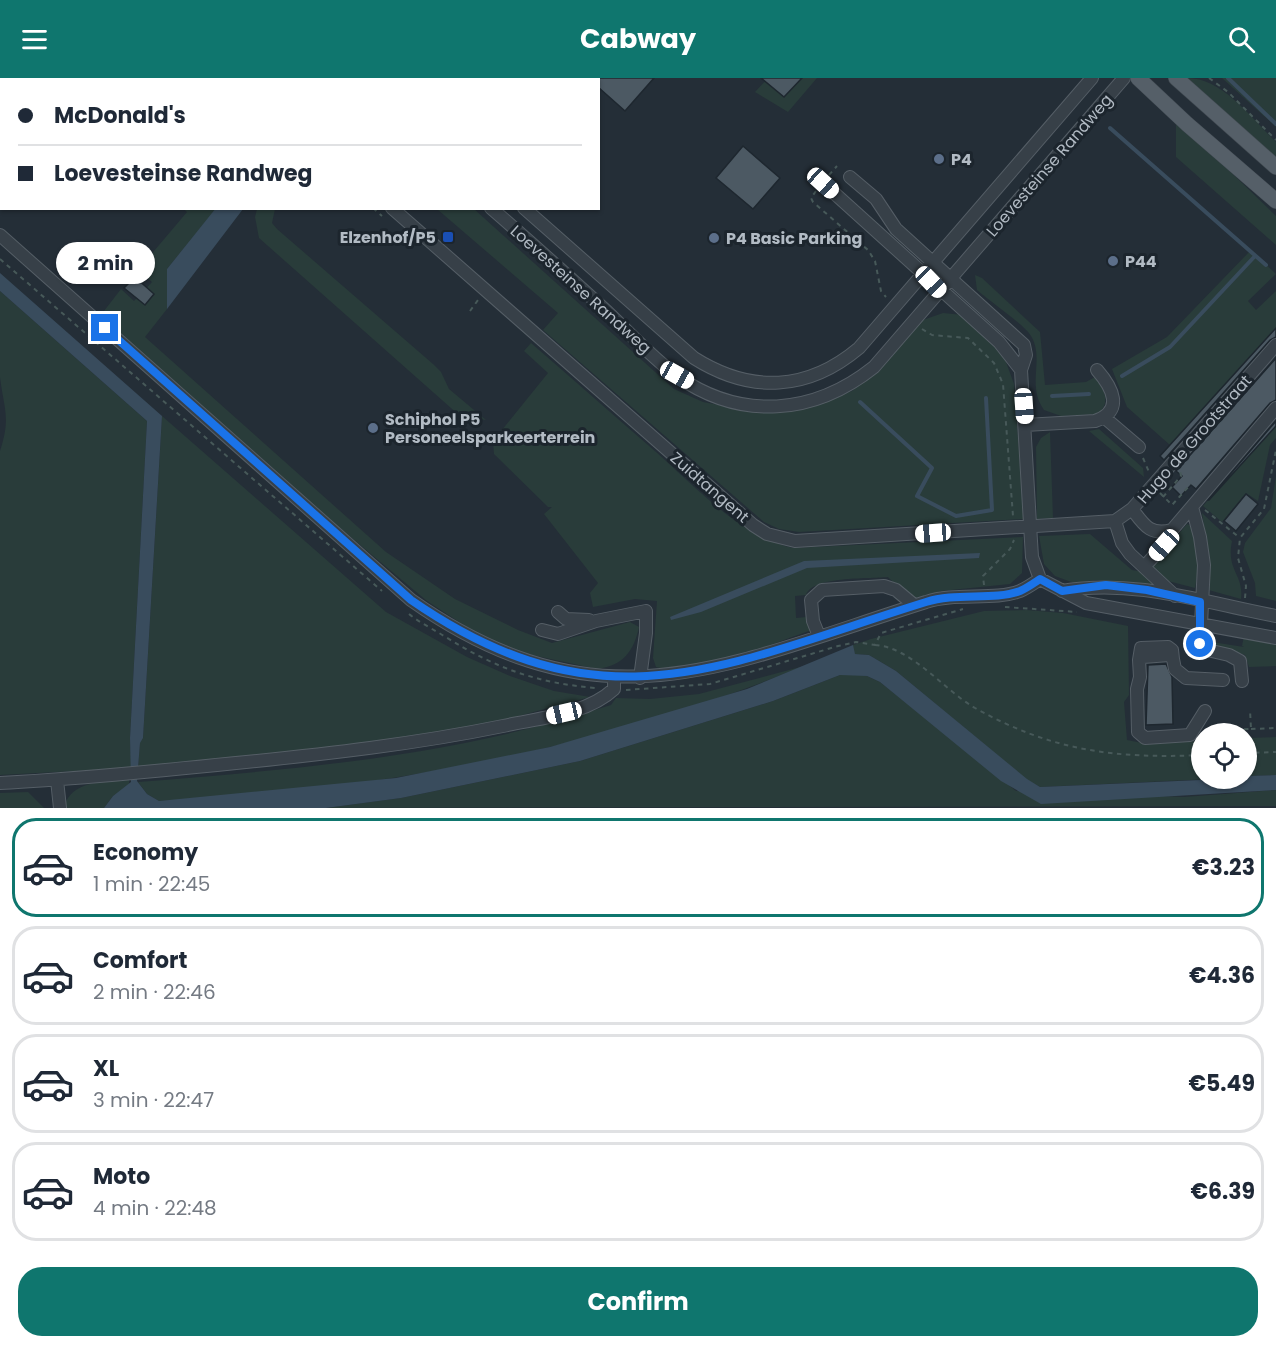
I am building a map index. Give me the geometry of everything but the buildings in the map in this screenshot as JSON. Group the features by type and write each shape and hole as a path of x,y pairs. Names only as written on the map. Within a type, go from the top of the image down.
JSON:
{"main road":[{"path":"1138,78 1276,201"},
{"path":"1176,78 1276,168"}],"street":[{"name":"Loevesteinse Randweg","path":"526,210 694,358 716,372 742,380 767,383 791,382 818,375 859,348 1092,78"},
{"name":"Loevesteinse Randweg","path":"493,210 677,375 725,400 752,406 783,407 814,402 847,387 874,367 1124,78"},
{"path":"850,177 876,199 896,229 950,280 1021,340 1026,355 1021,370 1032,557 1040,579 1086,603 1276,638"},
{"path":"823,183 999,342 1021,370"},
{"name":"Zuidtangent","path":"394,210 674,457 767,534 795,541 815,541 1030,527 1114,521 1132,509"},
{"path":"0,235 411,600 467,637 506,654 551,668 614,683 684,674 737,663 914,605 961,596 1020,591 1040,579"},
{"name":"Hugo de Grootstraat","path":"1172,530 1161,533 1151,531 1143,525 1132,509 1276,345"},
{"path":"1025,425 1095,421 1105,418 1113,406 1113,393 1097,370"},
{"path":"1144,567 1164,545 1172,530 1276,408"},
{"path":"1105,418 1139,447"},
{"path":"1194,505 1204,565 1200,602 1200,644 1203,649 1229,655 1240,661 1242,681"},
{"path":"1114,521 1122,543 1175,597"},
{"path":"1062,591 1106,585 1276,616"},
{"path":"819,636 813,621 811,600 822,590 884,586 896,590 914,605"},
{"path":"542,630 558,634 596,621 646,611 646,633 640,678"},
{"path":"558,612 566,619 596,621"},
{"path":"1205,711 1190,735 1145,738 1138,732 1139,660 1143,657 1169,655 1173,659 1175,669 1186,678 1223,680"},
{"path":"0,783 141,773 356,752 433,741 564,713 599,702 614,683"},
{"path":"57,780 60,808"}],"path":[{"path":"1209,78 1228,92 1276,140"},
{"path":"0,259 387,595"},
{"path":"470,310 478,300"},
{"path":"1139,447 1155,484 1163,497 1172,505 1191,484"},
{"path":"1239,568 1240,538 1264,509 1276,450"},
{"path":"1163,497 1181,476 1179,468"},
{"path":"1194,505 1240,538"},
{"path":"995,608 1028,607 1083,613"},
{"path":"875,645 881,633 966,609"},
{"path":"404,610 484,660 527,677 558,684 614,683 639,691 710,684 856,642 889,647 906,655 973,707 1021,730 1070,747 1147,758 1191,756"},
{"path":"1250,710 1251,723"},
{"path":"1257,729 1276,728"},
{"path":"1257,753 1276,752"}],"green space":[{"path":"768,78 817,78 788,112 755,92"},
{"path":"1187,78 1213,85 1236,101 1276,142 1276,158"},
{"path":"1222,78 1276,78 1276,127"},
{"path":"1176,119 1276,216 1276,245 1176,157"},
{"path":"185,210 215,210 167,269 167,309 145,337 386,552 455,599 518,630 552,643 630,622 639,627 634,643 626,656 614,665 597,669 518,652 479,635 427,601 273,472 109,327 104,311 121,289 134,301 152,282 138,270 187,212"},
{"path":"257,210 275,210 272,223 277,229 433,364 441,372 449,389 486,420 460,416 259,238 255,217"},
{"path":"438,210 475,210 674,389 703,402 736,408 807,408 852,391 873,374 923,320 943,313 963,315 1002,351 1014,384 1024,519 799,532 779,529 764,522 543,330 558,313"},
{"path":"1251,250 1276,274 1248,301 1256,310 1276,291 1276,328 1170,445 1127,407 1112,369 1167,337"},
{"path":"975,275 982,278 1040,332 1045,385 1086,382 1095,377 1105,395 1105,404 1099,414 1061,416 1044,410 1036,391 1036,354 1031,336 1014,319 977,290"},
{"path":"0,291 147,421 130,738 132,768 0,775 0,451 6,421 0,377"},
{"path":"531,343 719,509 754,533 773,542 793,548 1023,537 1022,573 1010,584 941,591 915,599 908,597 888,577 829,581 810,589 806,595 795,596 796,618 807,617 812,630 711,664 672,669 656,667 653,658 657,601 635,599 593,607 590,593 598,583 544,514 552,507 548,507 494,454 493,441 548,373 524,351"},
{"path":"162,416 386,612 467,657 510,676 554,691 590,697 511,718 405,740 138,768 140,742 143,738"},
{"path":"1276,421 1276,438 1270,445 1258,501 1246,493 1222,522 1203,506"},
{"path":"1099,429 1143,468 1144,477 1089,431"},
{"path":"1050,432 1053,518 1037,519 1036,447 1041,438"},
{"path":"1276,476 1276,601 1256,596 1255,583 1243,552 1245,543 1271,508"},
{"path":"1202,513 1232,541 1231,559 1240,584 1241,599 1205,589 1209,560"},
{"path":"1187,524 1194,527 1199,565 1195,588 1168,581 1151,567"},
{"path":"1090,534 1132,570 1143,572 1162,590 1132,583 1096,580 1074,583 1055,576 1044,564 1039,536"},
{"path":"1027,610 1063,613 1128,626 1129,695 1124,702 1127,740 1147,744 1191,742 1191,780 1040,787 1027,780 896,671 869,655 855,654 853,650 853,645 871,639 984,611"},
{"path":"1244,636 1276,642 1276,666 1249,667 1245,655 1212,642 1244,647 1242,646"},
{"path":"804,666 648,721 568,743 406,776 242,796 159,801 147,794 138,782 259,772 377,758 436,748 494,737 553,722 611,705 616,698 650,699 699,694"},
{"path":"856,674 880,682 1016,791 1184,797 1276,790 1276,806 326,808 401,798 580,761 773,701 840,675"},
{"path":"1276,737 1276,775 1257,776 1257,738"},
{"path":"129,778 129,785 113,796 104,808 64,808 73,792 81,787"},
{"path":"28,792 44,808 0,808 0,793"}],"water":[{"path":"214,210 242,210 167,309 167,269"},
{"path":"0,273 162,416 143,738 140,743 137,781 147,794 159,801 396,778 550,747 747,689 853,645 855,654 869,655 896,671 1027,779 1040,787 1191,780 1191,789 1257,789 1257,776 1276,775 1276,790 1041,804 1001,781 880,682 867,676 840,675 773,701 580,761 401,798 326,808 104,808 113,796 131,782 130,738 147,421 0,291"},
{"path":"980,553 979,558 807,568 701,612 671,620 670,617 804,561"}],"waterway":[{"path":"1228,78 1276,124"},
{"path":"1110,128 1266,265"},
{"path":"1122,376 1170,347 1255,256"},
{"path":"1052,396 1089,394"},
{"path":"860,402 932,468 917,496 956,516 992,510 986,398"}],"place":[{"name":"P4","path":"939,159"},
{"name":"Elzenhof/P5","path":"448,237"},
{"name":"P4 Basic Parking","path":"714,238"},
{"name":"P44","path":"1113,261"},
{"name":"Schiphol P5 Personeelsparkeerterrein","path":"373,428"}],"route":[{"path":"105,328 411,600 467,637 523,660 551,668 602,677 672,676 737,663 931,600 1020,591 1040,579 1062,591 1106,585 1147,590 1200,602 1200,644"}]}
